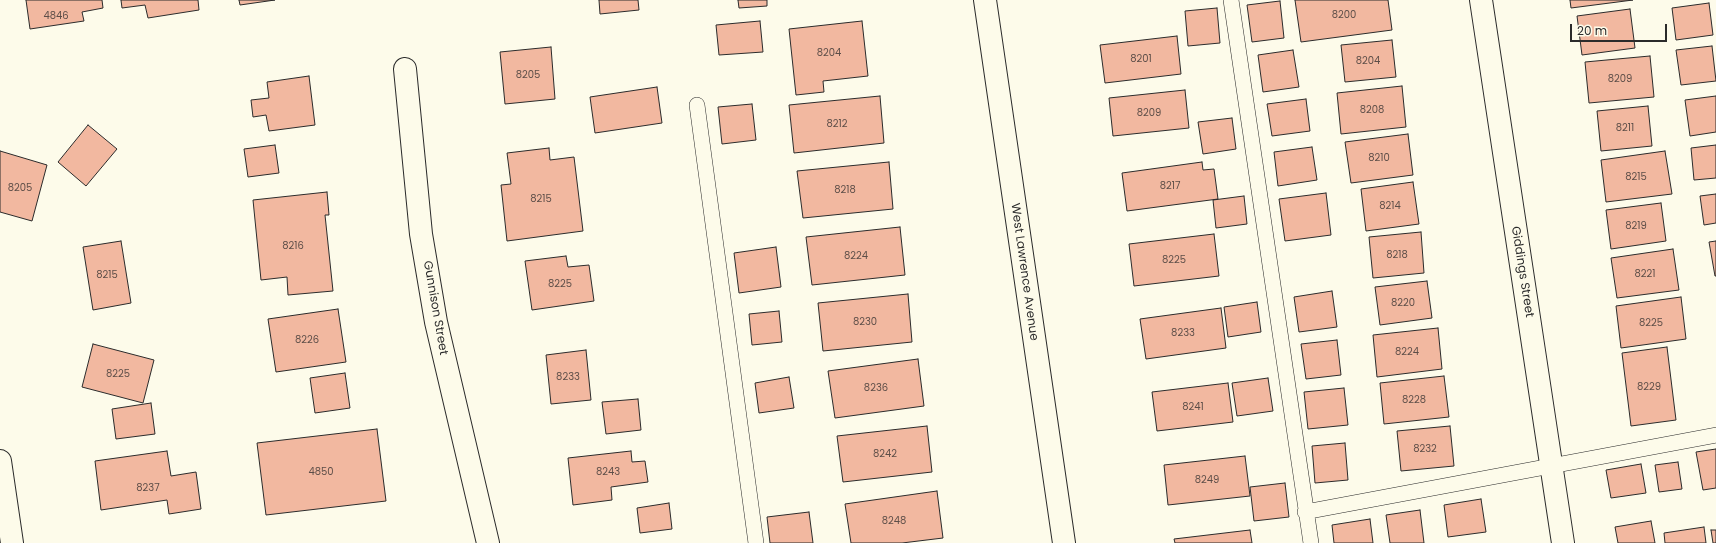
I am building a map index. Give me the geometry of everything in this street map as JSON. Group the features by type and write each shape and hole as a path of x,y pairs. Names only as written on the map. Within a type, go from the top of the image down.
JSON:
{"street":[{"name":"West Lawrence Avenue","path":"985,0 1064,543"},
{"name":"Giddings Street","path":"1481,0 1563,543"},
{"name":"Gunnison Street","path":"405,69 421,234 436,322 488,543"},
{"path":"0,461 12,543"}],"lane":[{"path":"1231,0 1311,543"},
{"path":"696,105 756,543"},
{"path":"1306,512 1716,435"}],"building":[{"path":"26,0 102,0 103,8 82,12 84,21 30,29"},
{"path":"121,0 198,0 199,10 148,18 145,5 122,8"},
{"path":"239,0 275,0 240,5"},
{"path":"599,0 638,0 639,10 600,14"},
{"path":"738,0 767,0 767,6 739,8"},
{"path":"1295,0 1388,0 1392,30 1301,42"},
{"path":"1570,0 1633,0 1571,8"},
{"path":"1280,1 1284,38 1252,42 1247,5"},
{"path":"1709,3 1713,35 1676,40 1672,8"},
{"path":"1217,8 1220,43 1188,46 1185,11"},
{"path":"1630,9 1635,48 1582,55 1577,16"},
{"path":"760,21 763,52 719,55 716,25"},
{"path":"862,21 868,76 823,81 824,92 796,95 789,29"},
{"path":"1177,36 1181,74 1105,83 1100,45"},
{"path":"1392,40 1396,77 1345,82 1341,45"},
{"path":"1712,46 1716,81 1681,85 1676,50"},
{"path":"551,47 555,99 505,104 500,52"},
{"path":"1293,50 1299,87 1263,92 1258,55"},
{"path":"1650,56 1654,97 1589,103 1585,62"},
{"path":"309,76 315,125 269,131 266,115 253,117 251,100 269,98 267,82"},
{"path":"1402,86 1406,127 1341,134 1337,93"},
{"path":"657,87 662,123 595,133 590,97"},
{"path":"1185,90 1189,128 1113,136 1109,98"},
{"path":"880,96 884,143 794,153 789,105"},
{"path":"1716,96 1716,132 1690,136 1685,100"},
{"path":"1306,99 1310,131 1272,136 1267,104"},
{"path":"752,104 756,140 722,144 718,107"},
{"path":"1648,106 1652,146 1601,151 1597,111"},
{"path":"1232,118 1236,149 1203,154 1198,122"},
{"path":"88,125 117,149 86,186 58,162"},
{"path":"1408,134 1413,175 1351,183 1345,142"},
{"path":"275,145 279,173 248,177 244,149"},
{"path":"1716,145 1716,178 1694,180 1691,148"},
{"path":"1312,147 1317,180 1278,186 1274,152"},
{"path":"549,148 550,160 574,157 583,231 507,241 501,185 511,184 507,153"},
{"path":"0,151 47,165 32,221 0,212"},
{"path":"1665,151 1672,194 1606,202 1601,160"},
{"path":"889,162 893,209 803,218 797,171"},
{"path":"1202,162 1203,170 1214,169 1218,199 1127,211 1122,173"},
{"path":"1413,182 1419,224 1366,231 1361,189"},
{"path":"327,192 329,215 325,215 333,291 288,295 287,277 261,280 253,200"},
{"path":"1326,193 1331,235 1285,241 1279,199"},
{"path":"1716,194 1716,223 1704,225 1700,196"},
{"path":"1244,196 1247,224 1216,228 1213,200"},
{"path":"1661,203 1666,241 1611,249 1606,210"},
{"path":"900,227 905,275 812,285 806,237"},
{"path":"1421,232 1424,273 1373,278 1369,237"},
{"path":"1214,234 1219,276 1134,286 1129,244"},
{"path":"121,241 131,303 93,310 83,247"},
{"path":"1716,241 1716,276 1715,276 1709,242"},
{"path":"776,247 781,287 739,293 734,253"},
{"path":"1673,249 1679,290 1617,298 1611,258"},
{"path":"566,256 568,267 589,265 594,301 532,310 525,261"},
{"path":"1427,281 1432,318 1380,325 1375,287"},
{"path":"1332,291 1337,327 1299,332 1294,297"},
{"path":"908,294 912,342 823,351 818,303"},
{"path":"1681,297 1686,339 1621,348 1616,306"},
{"path":"1257,302 1261,332 1228,337 1224,307"},
{"path":"1221,308 1226,348 1146,359 1140,319"},
{"path":"338,309 346,362 276,372 268,319"},
{"path":"779,311 782,342 752,345 749,314"},
{"path":"1438,328 1442,369 1377,377 1373,335"},
{"path":"1337,340 1341,375 1306,379 1301,344"},
{"path":"93,344 154,360 143,403 82,387"},
{"path":"1667,347 1676,420 1631,426 1622,353"},
{"path":"586,350 591,400 551,404 546,355"},
{"path":"918,359 924,406 835,418 828,371"},
{"path":"345,373 350,408 315,413 310,378"},
{"path":"1444,376 1449,417 1384,424 1380,383"},
{"path":"789,377 794,408 759,413 755,383"},
{"path":"1268,378 1273,411 1237,416 1232,383"},
{"path":"1228,383 1233,422 1157,431 1152,392"},
{"path":"1344,388 1348,425 1308,429 1304,392"},
{"path":"638,399 641,430 606,434 602,402"},
{"path":"151,403 155,434 116,439 112,409"},
{"path":"927,426 932,472 843,482 837,436"},
{"path":"1450,426 1454,466 1401,471 1397,431"},
{"path":"377,429 386,501 266,515 257,443"},
{"path":"1345,443 1348,480 1315,483 1312,446"},
{"path":"1716,449 1716,488 1703,490 1696,452"},
{"path":"167,451 171,476 196,472 201,509 169,514 167,500 101,510 95,461"},
{"path":"631,451 632,462 645,461 648,482 611,487 612,500 573,505 568,458"},
{"path":"1245,456 1250,496 1168,505 1164,465"},
{"path":"1678,462 1682,489 1659,492 1655,465"},
{"path":"1641,464 1646,493 1611,498 1606,470"},
{"path":"1285,483 1289,517 1254,521 1250,487"},
{"path":"937,491 943,538 902,543 851,543 845,504"},
{"path":"1481,499 1486,532 1448,537 1444,505"},
{"path":"669,503 672,529 640,533 637,508"},
{"path":"1420,510 1424,543 1390,543 1386,515"},
{"path":"809,512 813,543 770,543 767,517"},
{"path":"1370,519 1373,543 1334,543 1332,525"},
{"path":"1651,521 1655,543 1618,543 1615,527"},
{"path":"1704,527 1706,543 1665,543 1664,533"},
{"path":"1250,530 1252,543 1175,543 1174,539"},
{"path":"1711,530 1716,530 1716,543 1713,543"}]}
